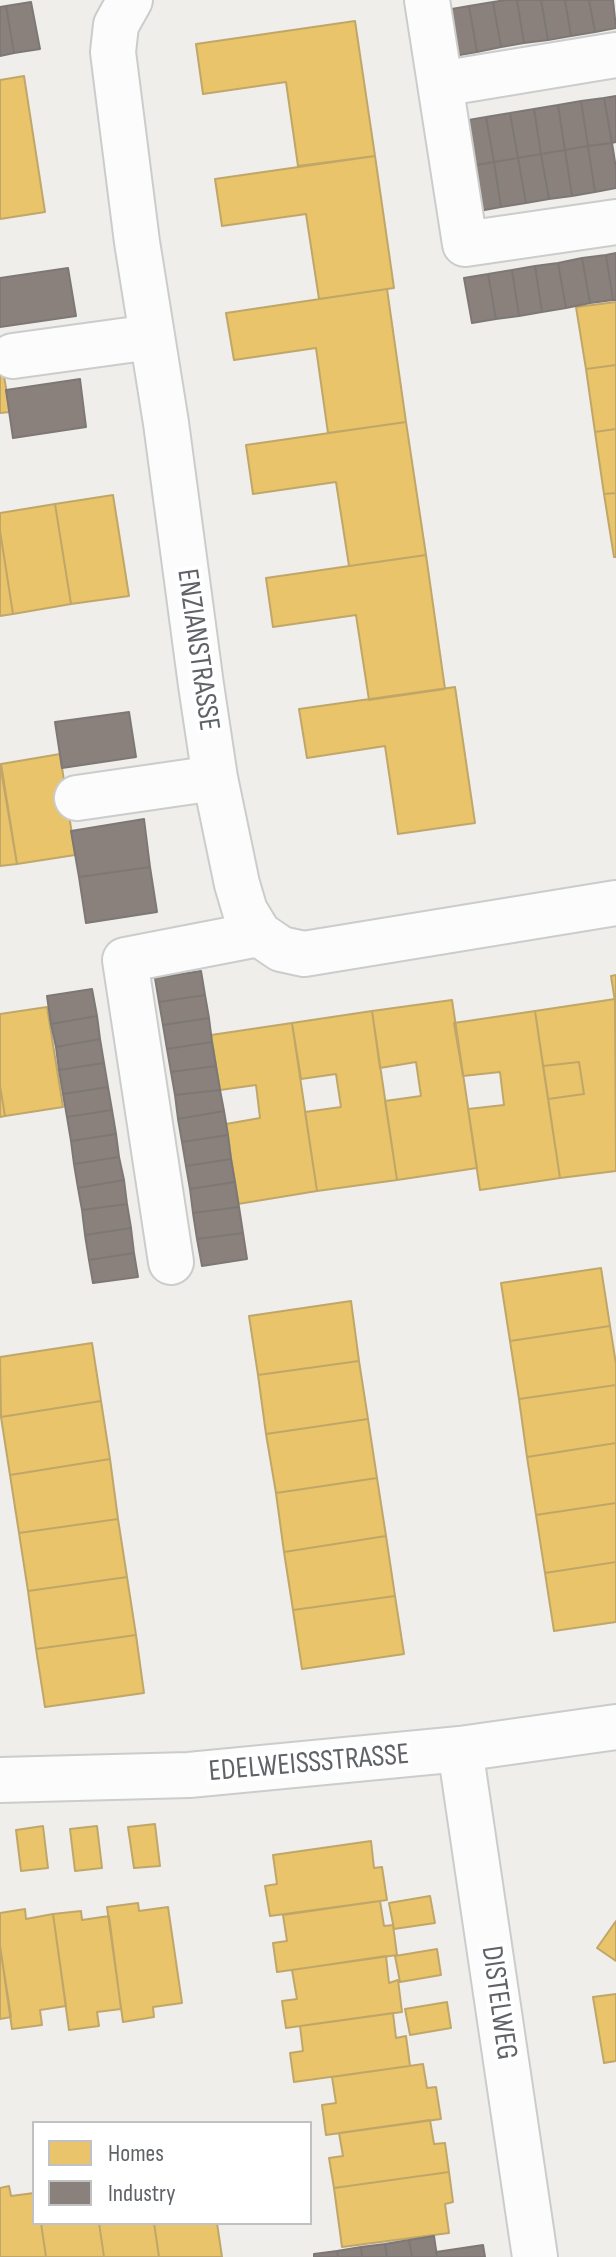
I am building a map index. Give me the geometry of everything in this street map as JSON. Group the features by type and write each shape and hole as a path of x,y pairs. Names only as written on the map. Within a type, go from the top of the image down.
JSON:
{"street":[{"name":"ENZIANSTRASSE","path":"130,0 116,25 113,52 151,337 166,423 215,778 245,911 259,934"},
{"path":"427,0 465,244 616,222"},
{"path":"440,84 616,55"},
{"path":"13,356 151,337"},
{"path":"77,798 215,778"},
{"path":"171,1262 125,960 259,934 281,949 304,954 616,903"},
{"name":"EDELWEISSSTRASSE","path":"0,1780 189,1775 460,1749 616,1727"},
{"name":"DISTELWEG","path":"460,1749 535,2257"}],"building: Homes":[{"path":"355,21 375,156 298,166 286,82 203,94 196,44"},
{"path":"24,76 45,212 0,219 0,80"},
{"path":"375,156 394,288 319,299 306,214 222,226 215,179"},
{"path":"387,289 406,422 328,433 316,348 234,360 226,313"},
{"path":"616,302 616,365 586,369 576,307"},
{"path":"0,352 10,412 0,413"},
{"path":"616,365 616,429 595,432 586,369"},
{"path":"406,422 426,555 349,566 336,482 253,494 246,445"},
{"path":"616,429 616,493 604,494 595,432"},
{"path":"616,493 616,557 614,557 604,494"},
{"path":"113,495 129,596 71,604 55,504"},
{"path":"55,504 71,604 13,614 0,513"},
{"path":"0,531 13,614 0,616"},
{"path":"426,555 445,689 369,700 356,615 273,627 266,578"},
{"path":"455,687 475,823 398,834 385,746 307,758 299,709"},
{"path":"60,754 75,855 17,864 1,764"},
{"path":"0,764 17,864 0,866"},
{"path":"616,975 616,1008 611,976"},
{"path":"615,999 616,1171 560,1178 548,1099 584,1094 579,1062 543,1066 535,1011"},
{"path":"452,1000 477,1168 397,1180 385,1101 421,1096 416,1062 380,1068 372,1011"},
{"path":"47,1007 63,1107 5,1116 0,1086 0,1014"},
{"path":"372,1011 397,1180 317,1191 305,1112 341,1107 336,1074 301,1079 292,1023"},
{"path":"535,1011 560,1178 480,1190 468,1109 504,1105 500,1072 463,1076 454,1023"},
{"path":"292,1023 317,1191 238,1204 226,1124 260,1118 256,1085 220,1090 211,1035"},
{"path":"579,1062 584,1094 548,1099 543,1066"},
{"path":"0,1086 5,1116 0,1117"},
{"path":"601,1268 610,1326 510,1341 501,1283"},
{"path":"351,1301 359,1361 258,1375 249,1316"},
{"path":"610,1326 616,1385 519,1399 510,1341"},
{"path":"92,1343 101,1401 1,1417 0,1357"},
{"path":"359,1361 368,1419 266,1434 258,1375"},
{"path":"616,1385 616,1443 527,1457 519,1399"},
{"path":"101,1401 110,1459 10,1475 1,1417"},
{"path":"368,1419 377,1478 276,1493 266,1434"},
{"path":"616,1443 616,1503 536,1515 527,1457"},
{"path":"110,1459 118,1519 19,1533 10,1475"},
{"path":"377,1478 386,1536 284,1552 276,1493"},
{"path":"616,1503 616,1562 545,1573 536,1515"},
{"path":"118,1519 127,1577 28,1591 19,1533"},
{"path":"386,1536 395,1596 293,1610 284,1552"},
{"path":"616,1562 616,1622 554,1631 545,1573"},
{"path":"127,1577 136,1635 36,1649 28,1591"},
{"path":"395,1596 404,1654 302,1669 293,1610"},
{"path":"136,1635 144,1693 45,1707 36,1649"},
{"path":"155,1824 160,1866 134,1868 128,1827"},
{"path":"43,1826 48,1868 21,1871 16,1830"},
{"path":"97,1826 102,1868 75,1871 70,1829"},
{"path":"371,1841 374,1868 382,1867 387,1900 270,1916 265,1886 277,1884 273,1855"},
{"path":"430,1896 435,1923 394,1929 389,1903"},
{"path":"380,1901 384,1926 393,1925 397,1955 277,1972 273,1943 287,1941 283,1915"},
{"path":"138,1903 139,1911 168,1907 182,2003 153,2007 154,2017 123,2022 107,1907"},
{"path":"25,1909 26,1919 53,1914 66,2006 40,2010 42,2025 12,2029 0,1946 0,1913"},
{"path":"81,1911 82,1920 109,1916 121,2009 97,2012 99,2026 69,2030 53,1914"},
{"path":"616,1921 616,1961 597,1948"},
{"path":"0,1946 11,2017 0,2019"},
{"path":"437,1949 441,1975 400,1982 395,1956"},
{"path":"386,1956 389,1983 398,1980 402,2012 286,2028 282,2001 297,1999 292,1970"},
{"path":"616,1994 616,2061 604,2063 593,1997"},
{"path":"447,2002 451,2028 410,2035 405,2009"},
{"path":"393,2013 396,2038 406,2036 410,2066 294,2082 290,2053 303,2051 300,2026"},
{"path":"423,2064 427,2088 436,2087 441,2119 326,2135 322,2105 336,2103 332,2077"},
{"path":"430,2120 434,2144 445,2143 449,2172 334,2188 329,2158 343,2156 339,2133"},
{"path":"449,2172 453,2202 445,2204 449,2233 342,2247 334,2188"},
{"path":"9,2186 11,2196 32,2193 32,2225 41,2225 46,2257 0,2257 0,2188"},
{"path":"41,2225 99,2225 104,2257 46,2257"},
{"path":"99,2225 154,2225 159,2257 104,2257"},
{"path":"154,2225 217,2225 222,2257 159,2257"}],"building: Industry":[{"path":"517,0 524,43 501,47 493,2"},
{"path":"517,0 541,0 548,40 524,43"},
{"path":"541,0 565,0 571,36 548,40"},
{"path":"565,0 589,0 595,32 571,36"},
{"path":"589,0 613,0 616,28 595,32"},
{"path":"31,2 40,49 14,53 6,6"},
{"path":"493,2 501,47 477,52 469,6"},
{"path":"6,6 14,53 0,56 0,7"},
{"path":"469,6 477,52 454,56 446,10"},
{"path":"616,96 616,142 612,143 604,98"},
{"path":"604,98 612,143 588,146 581,101"},
{"path":"581,101 588,146 565,150 558,105"},
{"path":"558,105 565,150 541,154 534,109"},
{"path":"534,109 541,154 518,158 510,113"},
{"path":"510,113 518,158 494,162 486,117"},
{"path":"486,117 494,162 471,166 463,121"},
{"path":"612,143 616,188 595,192 588,146"},
{"path":"588,146 595,192 572,196 565,150"},
{"path":"565,150 572,196 549,199 541,154"},
{"path":"541,154 549,199 526,203 518,158"},
{"path":"518,158 526,203 501,207 494,162"},
{"path":"494,162 501,207 479,211 471,166"},
{"path":"616,253 616,300 613,300 606,255"},
{"path":"606,255 613,300 590,303 582,258"},
{"path":"582,258 590,303 566,308 558,263"},
{"path":"558,263 566,308 542,312 535,266"},
{"path":"535,266 542,312 519,316 512,270"},
{"path":"68,268 76,316 0,327 0,278"},
{"path":"512,270 519,316 496,319 488,274"},
{"path":"488,274 496,319 472,323 464,278"},
{"path":"80,379 86,427 13,438 6,390"},
{"path":"129,712 136,757 62,768 55,722"},
{"path":"144,819 150,867 79,877 71,831"},
{"path":"150,867 157,912 86,923 79,877"},
{"path":"201,971 205,995 159,1002 155,978"},
{"path":"92,989 97,1016 51,1024 47,996"},
{"path":"205,995 209,1018 163,1025 159,1002"},
{"path":"97,1016 100,1039 56,1047 51,1024"},
{"path":"209,1018 212,1042 167,1049 163,1025"},
{"path":"100,1039 104,1063 59,1070 56,1047"},
{"path":"212,1042 216,1066 171,1072 167,1049"},
{"path":"104,1063 108,1087 63,1094 59,1070"},
{"path":"216,1066 220,1090 175,1095 171,1072"},
{"path":"108,1087 112,1110 67,1117 63,1094"},
{"path":"220,1090 224,1111 178,1119 175,1095"},
{"path":"112,1110 116,1134 71,1141 67,1117"},
{"path":"224,1111 228,1135 182,1142 178,1119"},
{"path":"116,1134 119,1157 74,1164 71,1141"},
{"path":"228,1135 231,1159 186,1166 182,1142"},
{"path":"119,1157 124,1180 78,1188 74,1164"},
{"path":"231,1159 235,1182 190,1189 186,1166"},
{"path":"124,1180 127,1204 82,1210 78,1188"},
{"path":"235,1182 239,1207 193,1213 190,1189"},
{"path":"127,1204 131,1228 85,1235 82,1210"},
{"path":"239,1207 243,1233 197,1239 193,1213"},
{"path":"131,1228 134,1253 89,1260 85,1235"},
{"path":"243,1233 247,1259 202,1266 197,1239"},
{"path":"134,1253 138,1277 93,1283 89,1260"},
{"path":"434,2236 437,2257 412,2257 409,2240"},
{"path":"409,2240 412,2257 387,2257 385,2244"},
{"path":"385,2244 387,2257 362,2257 361,2247"},
{"path":"483,2245 485,2257 437,2257 436,2252"},
{"path":"361,2247 362,2257 338,2257 337,2251"},
{"path":"337,2251 338,2257 314,2257 314,2254"}]}
